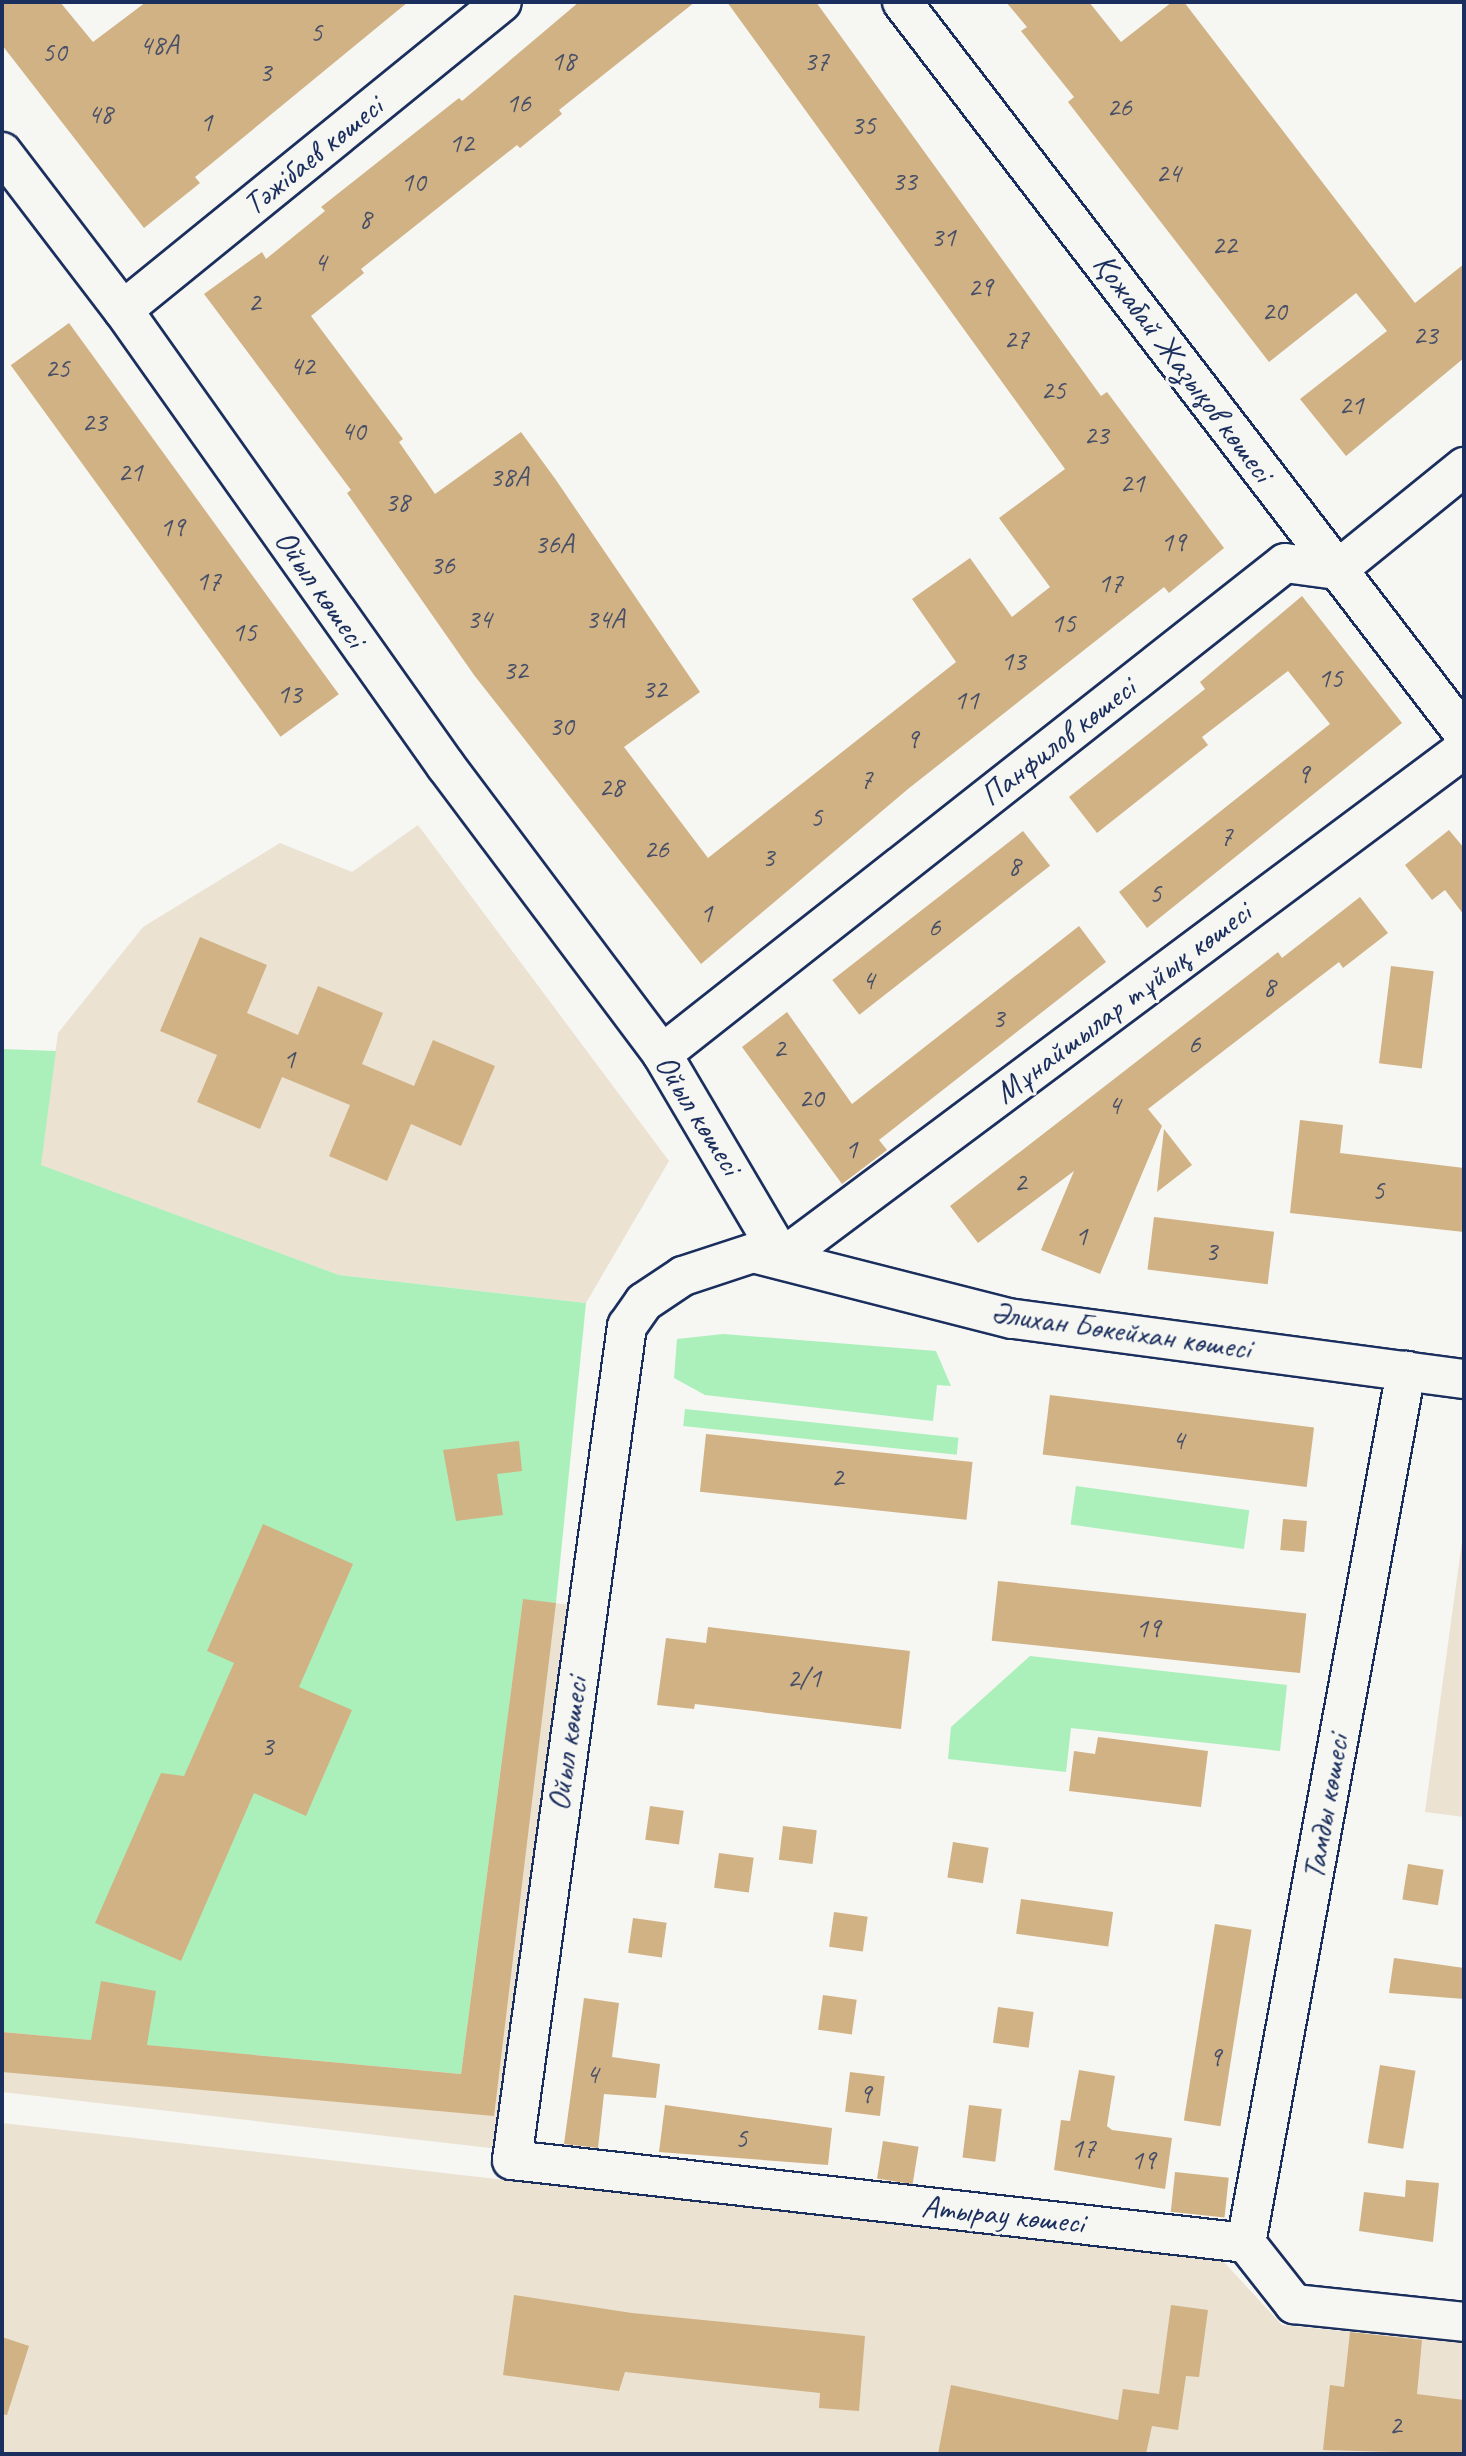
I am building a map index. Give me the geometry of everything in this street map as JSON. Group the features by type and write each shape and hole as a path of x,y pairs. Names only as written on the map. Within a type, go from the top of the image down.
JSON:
{"street":[{"name":"Тәжібаев көшесі","path":"123,310 502,2"},
{"name":"Қожабай Жазықов көшесі","path":"902,2 1464,734"},
{"name":"Ойыл көшесі","path":"2,152 123,310 446,766 662,1054 782,1258"},
{"path":"1337,570 1464,467"},
{"name":"Панфилов көшесі","path":"662,1054 1285,563 1337,570"},
{"name":"Мұнайшылар тұйық көшесі","path":"782,1258 1464,749"},
{"name":"Ойыл көшесі","path":"512,2160 627,1326 644,1302 683,1276 753,1253 782,1258"},
{"name":"Әлихан Бөкейхан көшесі","path":"782,1258 1012,1319 1464,1379"},
{"name":"Тамды көшесі","path":"1246,2243 1406,1371"},
{"name":"Атырау көшесі","path":"512,2160 1246,2243"},
{"path":"1246,2243 1294,2304 1464,2322"}],"shaded area":[{"path":"418,825 669,1161 586,1303 339,1275 40,1165 58,1033 143,927 280,843 352,872"},
{"path":"1464,1527 1464,1817 1425,1812"},
{"path":"523,1599 579,1606 508,2150 2,2092 2,2032 461,2074"},
{"path":"2,2123 1223,2261 1282,2325 1464,2343 1464,2454 2,2454"}],"green space":[{"path":"2,1049 56,1051 41,1165 339,1275 586,1303 556,1603 523,1600 461,2074 2,2032"},
{"path":"723,1334 936,1351 951,1386 937,1385 933,1421 705,1395 674,1378 677,1339"},
{"path":"685,1409 958,1438 957,1455 683,1426"},
{"path":"1076,1486 1249,1510 1244,1549 1071,1525"},
{"path":"1030,1656 1287,1685 1280,1751 1071,1728 1066,1772 948,1759 951,1727"}],"building":[{"path":"2,2 60,2 93,42 146,2 408,2 195,177 200,183 144,228 2,45"},
{"path":"579,2 695,2 559,110 562,114 520,148 517,145 361,269 364,273 311,316 403,439 399,442 435,494 521,432 700,692 624,747 708,858 956,662 912,599 970,558 1012,617 1050,587 999,518 1065,469 727,2 816,2 1101,396 1107,392 1224,548 1169,593 1164,587 908,789 701,964 474,675 347,493 351,490 204,294 262,252 266,259 325,211 321,207 459,98 462,101"},
{"path":"1006,2 1089,2 1121,42 1172,2 1184,2 1415,303 1464,264 1464,358 1346,456 1300,399 1387,331 1356,293 1269,362 1068,102 1074,97 1021,31 1027,27"},
{"path":"69,323 339,694 281,737 11,365"},
{"path":"1302,596 1402,723 1147,928 1119,892 1330,724 1288,671 1202,737 1208,745 1097,833 1069,797 1205,689 1200,682"},
{"path":"1449,830 1464,848 1464,915 1445,890 1432,900 1405,865"},
{"path":"1023,831 1050,866 859,1015 832,980"},
{"path":"1360,897 1388,933 1343,968 1339,962 1148,1109 1162,1126 1100,1274 1041,1250 1074,1171 978,1243 950,1206 1278,952 1282,958"},
{"path":"1079,926 1106,962 879,1140 887,1150 842,1184 742,1047 787,1012 852,1104"},
{"path":"200,937 267,965 247,1013 298,1035 318,986 383,1013 362,1064 414,1086 433,1040 495,1066 461,1146 411,1124 387,1181 329,1156 350,1105 282,1077 260,1129 197,1102 217,1055 160,1031"},
{"path":"1391,966 1434,971 1422,1069 1379,1063"},
{"path":"1300,1120 1343,1125 1340,1153 1464,1168 1464,1232 1290,1213"},
{"path":"1164,1129 1192,1165 1157,1192"},
{"path":"1154,1217 1274,1232 1268,1284 1148,1270"},
{"path":"1050,1395 1314,1427 1307,1487 1043,1455"},
{"path":"706,1434 973,1462 966,1520 700,1492"},
{"path":"519,1441 522,1471 497,1474 503,1515 456,1521 443,1450"},
{"path":"1283,1519 1307,1521 1304,1552 1280,1550"},
{"path":"263,1524 353,1564 299,1687 352,1710 306,1816 254,1793 181,1961 95,1923 161,1773 184,1776 234,1663 207,1651"},
{"path":"998,1581 1306,1613 1300,1673 992,1641"},
{"path":"523,1599 556,1603 494,2116 2,2072 2,2032 91,2040 101,1981 156,1991 147,2045 461,2074"},
{"path":"708,1627 910,1651 901,1729 695,1704 694,1709 657,1705 666,1638 706,1643"},
{"path":"1098,1737 1208,1751 1201,1807 1069,1791 1074,1751 1095,1754"},
{"path":"650,1806 684,1811 679,1844 645,1840"},
{"path":"783,1826 817,1830 813,1864 779,1860"},
{"path":"953,1842 989,1848 983,1883 947,1878"},
{"path":"719,1853 754,1858 749,1893 714,1888"},
{"path":"1408,1864 1444,1870 1438,1905 1402,1900"},
{"path":"1021,1899 1113,1912 1108,1947 1016,1934"},
{"path":"834,1912 868,1917 863,1951 829,1947"},
{"path":"633,1918 667,1923 662,1957 628,1953"},
{"path":"1215,1924 1252,1930 1220,2126 1184,2121"},
{"path":"1394,1958 1464,1968 1464,1999 1389,1993"},
{"path":"823,1995 857,2000 852,2034 818,2030"},
{"path":"584,1998 619,2003 612,2057 660,2064 656,2098 604,2094 598,2148 564,2144"},
{"path":"998,2007 1034,2012 1029,2048 993,2043"},
{"path":"1380,2065 1416,2071 1403,2149 1368,2143"},
{"path":"1079,2070 1115,2076 1107,2126 1112,2130 1172,2138 1165,2189 1054,2170 1061,2120 1070,2121"},
{"path":"850,2072 885,2076 880,2116 845,2112"},
{"path":"665,2105 832,2128 828,2165 659,2152"},
{"path":"969,2105 1002,2109 995,2162 963,2158"},
{"path":"883,2141 919,2147 913,2184 877,2179"},
{"path":"1175,2172 1229,2178 1225,2217 1171,2212"},
{"path":"1406,2180 1439,2183 1433,2242 1359,2231 1364,2192 1405,2197"},
{"path":"514,2295 632,2313 865,2336 859,2411 819,2408 820,2393 625,2372 619,2391 503,2375"},
{"path":"1171,2305 1208,2310 1199,2377 1186,2376 1178,2430 1152,2426 1146,2454 938,2454 951,2385 1118,2420 1123,2389 1159,2394"},
{"path":"1350,2332 1422,2340 1417,2394 1464,2400 1464,2454 1323,2450 1330,2385 1344,2387"},
{"path":"2,2337 29,2346 7,2415 2,2414"}]}
